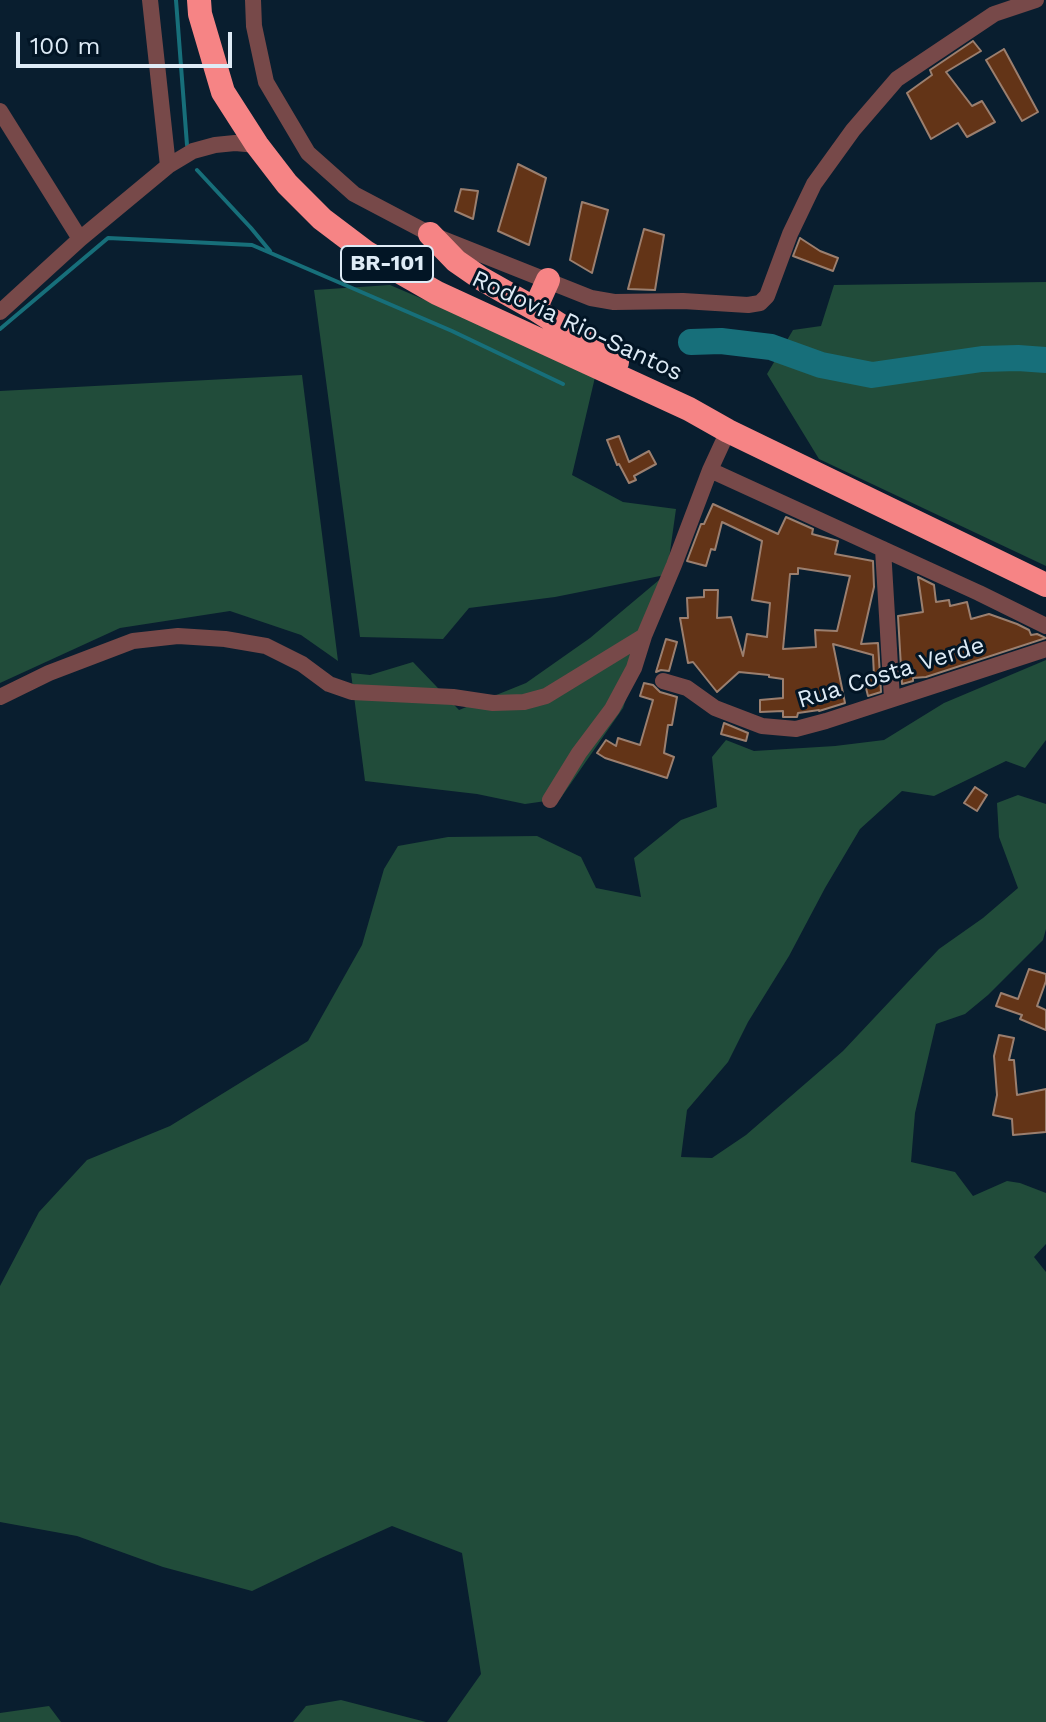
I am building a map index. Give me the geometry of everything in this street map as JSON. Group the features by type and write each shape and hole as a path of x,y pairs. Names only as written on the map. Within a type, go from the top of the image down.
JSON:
{"highway":[{"name":"Rodovia Rio-Santos","path":"199,0 200,14 223,92 257,145 287,184 322,219 367,253 437,293 689,409 728,431 1046,585"},
{"path":"430,234 456,261 482,279 535,309 689,409"},
{"path":"535,309 548,280"}],"street":[{"path":"150,0 168,166"},
{"path":"253,0 254,26 266,82 308,153 354,194 430,234 591,298 614,302 683,301 748,305 760,303 767,296 790,234 814,184 853,130 897,79 994,14 1036,0"},
{"path":"0,111 80,239"},
{"path":"0,312 80,239 168,166 193,151 215,145 257,145"},
{"path":"550,800 579,753 612,709 634,668 644,636 728,431"},
{"path":"710,470 1046,626"},
{"path":"883,549 892,699"},
{"path":"0,697 49,673 133,641 178,636 266,646 302,664 329,684 352,692 453,697 493,703 524,702 546,696 644,636"},
{"name":"Rua Costa Verde","path":"663,681 687,688 715,708 762,726 796,729 1046,649"}],"green space":[{"path":"1046,282 1046,566 819,459 767,374 793,330 821,326 834,285"},
{"path":"390,285 596,373 572,475 623,502 676,509 667,573 623,708 560,799 525,804 477,794 365,781 351,673 370,675 413,662 459,710 526,683 590,638 665,575 555,597 469,608 443,639 360,637 314,290"},
{"path":"302,375 338,661 301,635 230,611 120,628 0,683 0,391"},
{"path":"1046,660 1046,740 1025,768 1006,761 934,796 902,791 860,829 728,1062 687,1110 681,1157 712,1158 746,1135 843,1051 939,949 1018,888 999,837 997,803 1018,795 1046,804 1046,929 1043,940 965,1014 936,1024 915,1113 911,1162 955,1172 973,1196 1007,1181 1046,1193 1046,1244 1034,1257 1046,1272 1046,1722 447,1722 481,1674 462,1553 392,1526 252,1591 163,1567 77,1536 0,1522 0,1286 39,1212 87,1160 170,1126 308,1041 362,945 384,869 398,846 448,837 537,836 581,857 596,888 641,897 634,858 681,820 717,807 712,757 726,740 754,751 884,740 944,703"},
{"path":"341,1700 426,1722 293,1722 306,1706"},
{"path":"49,1706 61,1722 0,1722 0,1713"}],"building":[{"path":"973,41 981,51 946,72 972,106 982,101 995,122 967,137 958,123 931,139 907,93 932,75 930,70"},
{"path":"1004,49 1038,112 1022,121 986,60"},
{"path":"518,164 546,178 529,245 498,231"},
{"path":"461,189 478,191 473,219 455,211"},
{"path":"582,202 608,210 592,273 570,260"},
{"path":"644,229 664,235 655,290 628,289"},
{"path":"800,238 838,258 833,271 793,256"},
{"path":"619,436 629,462 649,451 656,464 634,476 636,480 629,483 617,465 607,440"},
{"path":"713,504 778,534 786,517 813,529 812,534 838,541 835,554 873,561 874,587 861,644 878,643 881,692 868,696 866,688 869,686 868,678 874,676 873,655 833,644 845,703 819,711 798,713 797,717 783,717 783,711 760,712 760,700 783,698 783,679 739,672 717,692 693,662 688,663 680,618 688,618 687,598 704,597 704,590 718,590 717,618 731,617 743,656 747,634 767,637 770,603 752,600 762,541 722,522 715,550 711,549 706,566 687,561 701,524 704,524","holes":["798,568 850,576 837,631 815,630 816,647 783,649 790,574 798,574"]},
{"path":"918,577 934,585 936,602 949,600 950,606 967,602 971,619 989,614 1029,630 1031,635 1046,638 902,684 898,616 923,612"},
{"path":"666,639 677,642 669,671 656,672"},
{"path":"644,683 677,697 672,725 668,725 664,753 674,757 667,778 597,753 606,740 616,746 618,738 640,745 653,700 640,696"},
{"path":"724,723 748,733 746,741 721,734"},
{"path":"975,787 987,795 977,811 964,803"},
{"path":"1029,969 1046,974 1037,1006 1046,1010 1046,1030 1020,1019 1022,1015 996,1006 1001,993 1018,999"},
{"path":"999,1035 1014,1038 1009,1060 1014,1060 1017,1095 1046,1089 1046,1132 1013,1135 1012,1119 993,1115 997,1095 994,1056"}],"waterway":[{"path":"176,0 187,145"},
{"path":"197,170 270,251"},
{"path":"0,329 108,238 252,245 452,331 563,384"},
{"path":"691,342 721,341 771,347 821,365 872,375 982,359 1046,360"}]}
